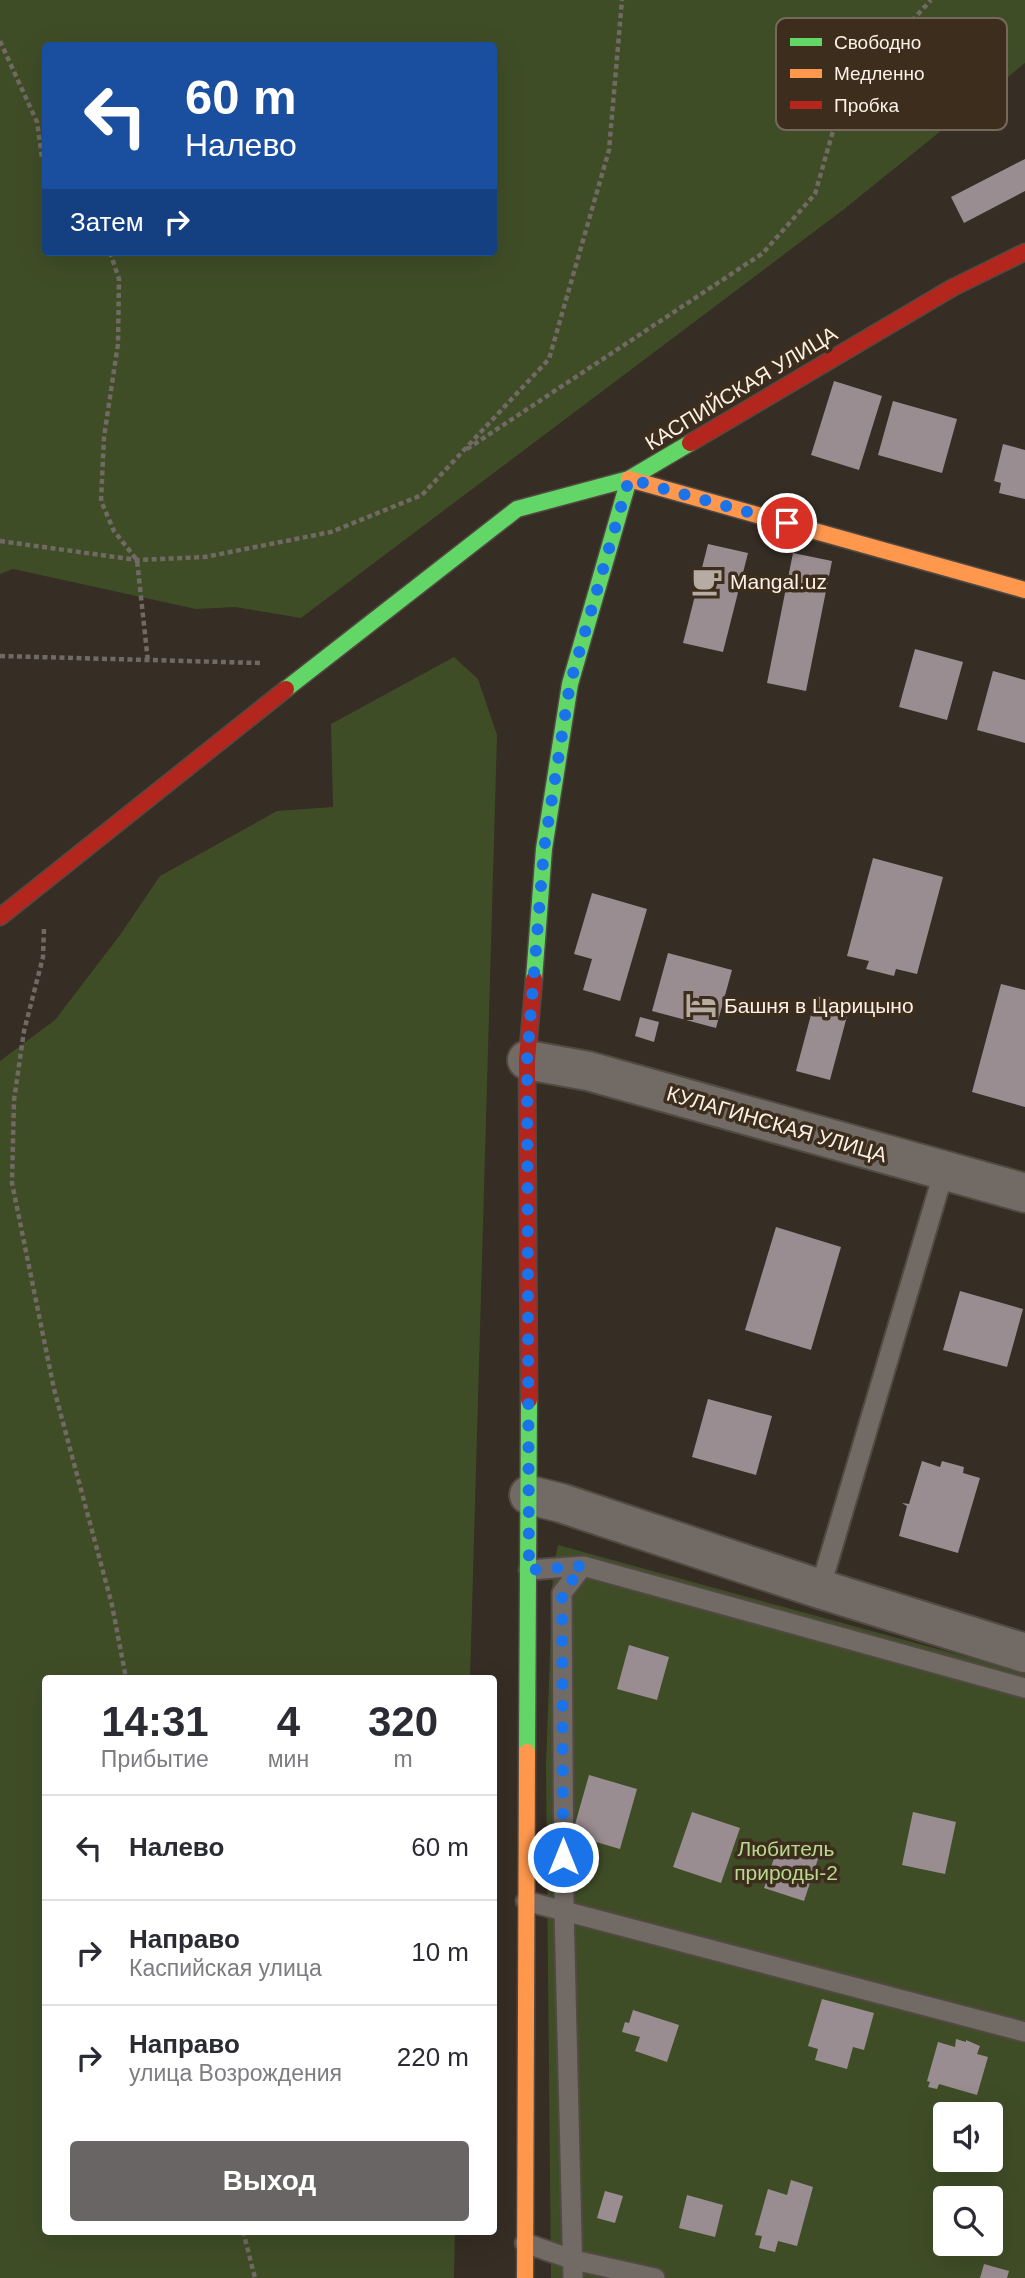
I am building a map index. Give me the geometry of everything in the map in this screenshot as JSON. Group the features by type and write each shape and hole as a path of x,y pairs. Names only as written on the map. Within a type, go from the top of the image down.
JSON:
{"street":[{"name":"КАСПИЙСКАЯ УЛИЦА","path":"0,917 316,664 517,509 629,479 952,288 1025,252"},
{"path":"525,2278 529,1570 527,1060 544,849 570,684 629,479 1025,590"},
{"name":"КУЛАГИНСКАЯ УЛИЦА","path":"527,1060 588,1071 1025,1193"},
{"path":"529,1495 1025,1653"}],"lane":[{"path":"820,1589 944,1171"},
{"path":"529,1570 583,1566 1025,1688"},
{"path":"573,2269 564,1909 562,1593 583,1566"},
{"path":"526,1901 1025,2032"},
{"path":"525,2244 573,2269 656,2278"}],"path":[{"path":"0,541 137,560 205,557 331,532 422,495 549,359 609,150 622,0"},
{"path":"914,18 931,0"},
{"path":"0,41 37,121 42,158"},
{"path":"458,455 763,253 815,194 833,130"},
{"path":"111,256 119,279 118,344 104,438 101,501 114,531 137,560 148,662"},
{"path":"0,656 148,662 316,664"},
{"path":"47,880 43,957 24,1031 14,1100 12,1183 54,1389 112,1605 125,1675"},
{"path":"244,2235 255,2278"}],"green space":[{"path":"0,0 1025,0 1025,63 1007,78 1007,18 776,18 776,130 942,130 843,210 301,618 235,607 196,609 13,569 0,574"},
{"path":"454,657 478,679 497,735 470,1675 42,1675 42,2235 455,2235 454,2278 0,2278 0,1061 55,1020 120,935 160,876 277,811 333,807 331,724"},
{"name":"Любитель природы-2","path":"558,1545 1025,1673 1025,2278 551,2278 546,1765 553,1569"}],"building":[{"path":"1025,159 1025,191 964,223 951,197"},
{"path":"834,381 882,396 859,470 811,455"},
{"path":"893,401 957,419 942,473 878,455"},
{"path":"1003,444 1025,450 1025,499 999,493 1001,483 994,481"},
{"path":"708,544 748,553 723,652 683,643"},
{"path":"793,553 832,561 806,691 767,683"},
{"path":"915,649 963,662 947,720 899,707"},
{"path":"993,671 1025,680 1025,743 977,730"},
{"path":"873,858 943,877 917,974 896,969 894,976 866,969 869,961 847,956"},
{"path":"592,893 647,909 620,1001 583,990 592,959 574,954"},
{"path":"668,953 732,970 716,1028 652,1011"},
{"path":"1001,984 1025,990 1025,1107 972,1092"},
{"path":"816,996 850,1005 830,1080 796,1071"},
{"path":"640,1017 659,1022 654,1042 635,1036"},
{"path":"776,1227 841,1247 811,1350 745,1330"},
{"path":"960,1291 1023,1309 1007,1367 943,1350"},
{"path":"708,1399 772,1416 756,1475 692,1457"},
{"path":"922,1461 940,1467 942,1461 964,1467 963,1473 980,1478 958,1553 899,1536 907,1506 902,1503 909,1504"},
{"path":"629,1645 669,1657 657,1700 617,1689"},
{"path":"589,1775 637,1789 620,1849 572,1835"},
{"path":"692,1812 740,1828 721,1883 673,1867"},
{"path":"913,1812 956,1822 945,1874 902,1865"},
{"path":"779,1843 819,1856 804,1901 764,1888"},
{"path":"822,1999 874,2013 864,2050 853,2047 847,2069 815,2060 818,2049 808,2046"},
{"path":"633,2010 679,2025 667,2062 635,2051 640,2037 622,2032 625,2022 629,2023"},
{"path":"956,2039 980,2046 977,2054 988,2057 977,2095 939,2084 937,2089 928,2087 930,2082 927,2081 938,2042 955,2047"},
{"path":"791,2180 813,2187 797,2246 778,2241 775,2252 759,2248 762,2236 755,2235 768,2189 787,2195"},
{"path":"605,2191 623,2196 615,2223 597,2218"},
{"path":"687,2195 723,2205 715,2237 679,2228"},
{"path":"984,2264 1009,2271 1007,2278 980,2278"}],"traffic: fast":[{"path":"286,689 517,509 629,479 690,443"},
{"path":"534,979 544,849 570,684 629,479"},
{"path":"527,1752 529,1400"}],"traffic: slow":[{"path":"629,479 1025,590"},
{"path":"525,2278 527,1752"}],"traffic: jam":[{"path":"690,443 952,288 1025,252"},
{"path":"0,917 286,689"},
{"path":"529,1400 527,1060 534,979"}],"place":[{"name":"Mangal.uz","path":"707,581"},
{"name":"Башня в Царицыно","path":"701,1005"}],"route":[{"path":"563,1857 562,1593 583,1566 529,1570 527,1060 544,849 570,684 629,479 787,523"}]}
